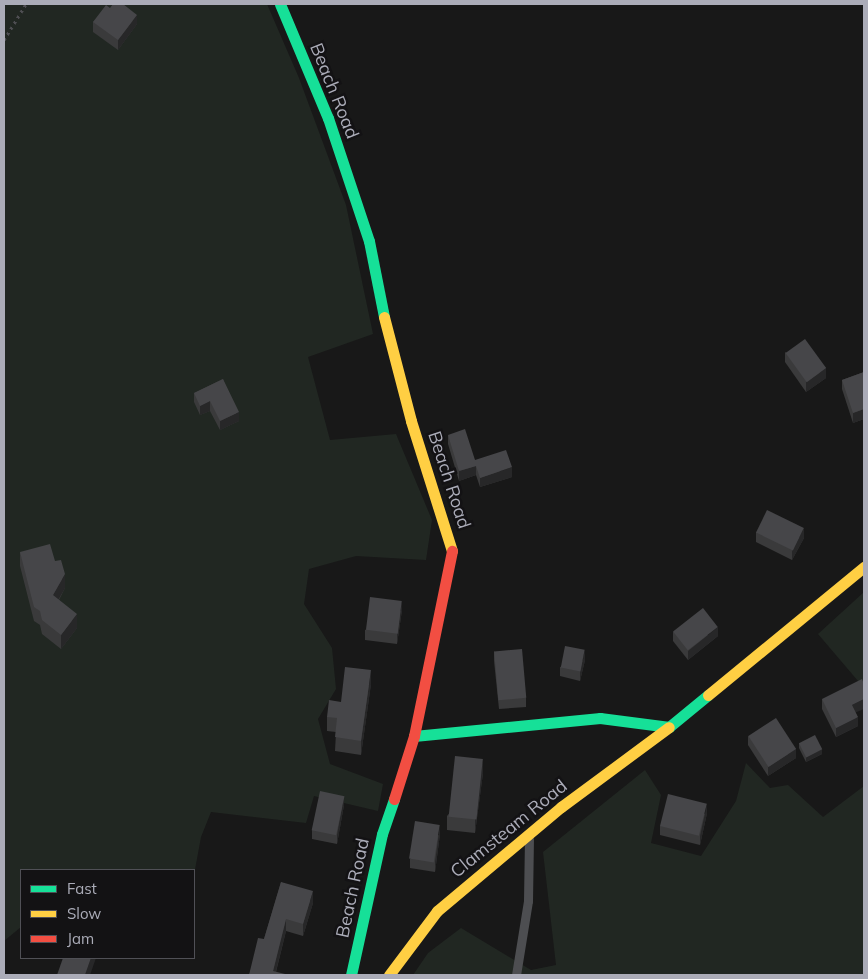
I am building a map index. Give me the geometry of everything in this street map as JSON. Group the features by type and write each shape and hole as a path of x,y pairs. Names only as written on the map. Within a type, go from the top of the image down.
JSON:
{"street":[{"name":"Beach Road","path":"280,4 328,118 369,241 390,349 410,421 450,536 453,557 414,736 382,834 351,975"},
{"name":"Clamsteam Road","path":"389,975 437,911 529,834 669,727 864,567"},
{"path":"414,736 600,718 669,727"}],"lane":[{"path":"516,975 528,902 529,834"}],"path":[{"path":"4,40 26,4"}],"shaded area":[{"path":"4,4 267,4 299,78 346,205 373,334 308,357 330,440 396,434 432,520 426,560 356,556 309,569 304,604 332,648 336,689 318,719 330,764 383,784 378,811 314,796 306,823 211,812 201,837 195,870 20,869 20,928 4,941"},
{"path":"864,592 864,688 818,634"},
{"path":"746,763 770,788 788,785 823,817 864,786 864,975 413,975 428,953 461,928 531,970 556,965 543,852 645,770 661,795 651,843 701,856 736,801"}],"building":[{"path":"113,4 123,4 137,15 118,40 93,22 106,5 110,8"},
{"path":"805,339 826,368 807,382 786,353"},
{"path":"864,372 864,409 853,413 842,380"},
{"path":"223,379 239,412 220,421 210,401 200,406 194,393"},
{"path":"465,429 475,460 506,450 512,467 480,478 476,466 459,471 448,435"},
{"path":"767,510 804,528 793,550 756,532"},
{"path":"50,544 55,561 61,560 65,574 53,595 77,614 61,635 42,620 40,611 34,607 20,552"},
{"path":"370,597 402,601 398,634 366,630"},
{"path":"703,608 718,627 688,650 673,631"},
{"path":"565,646 585,650 580,671 561,668"},
{"path":"522,649 526,698 498,700 494,651"},
{"path":"345,667 371,670 361,741 335,737 337,718 327,717 329,700 341,702"},
{"path":"862,679 864,699 852,705 858,717 836,728 822,699"},
{"path":"776,718 796,749 768,767 748,736"},
{"path":"815,735 822,749 806,757 799,743"},
{"path":"455,756 483,759 476,820 449,817"},
{"path":"320,791 344,796 336,835 312,830"},
{"path":"668,794 707,804 699,836 660,826"},
{"path":"415,821 440,825 434,862 409,859"},
{"path":"281,882 313,891 303,924 286,919 273,971 289,975 249,975 258,938 264,939"},
{"path":"63,959 91,959 85,975 57,975"}],"traffic: fast":[{"path":"280,4 328,118 369,241 384,317"},
{"path":"414,736 600,718 669,727 708,695"},
{"path":"351,975 382,834 394,799"}],"traffic: slow":[{"path":"384,317 411,421 452,551"},
{"path":"708,695 864,567"},
{"path":"389,975 437,911 561,807 669,727"}],"traffic: jam":[{"path":"394,799 414,736 452,551"}]}
